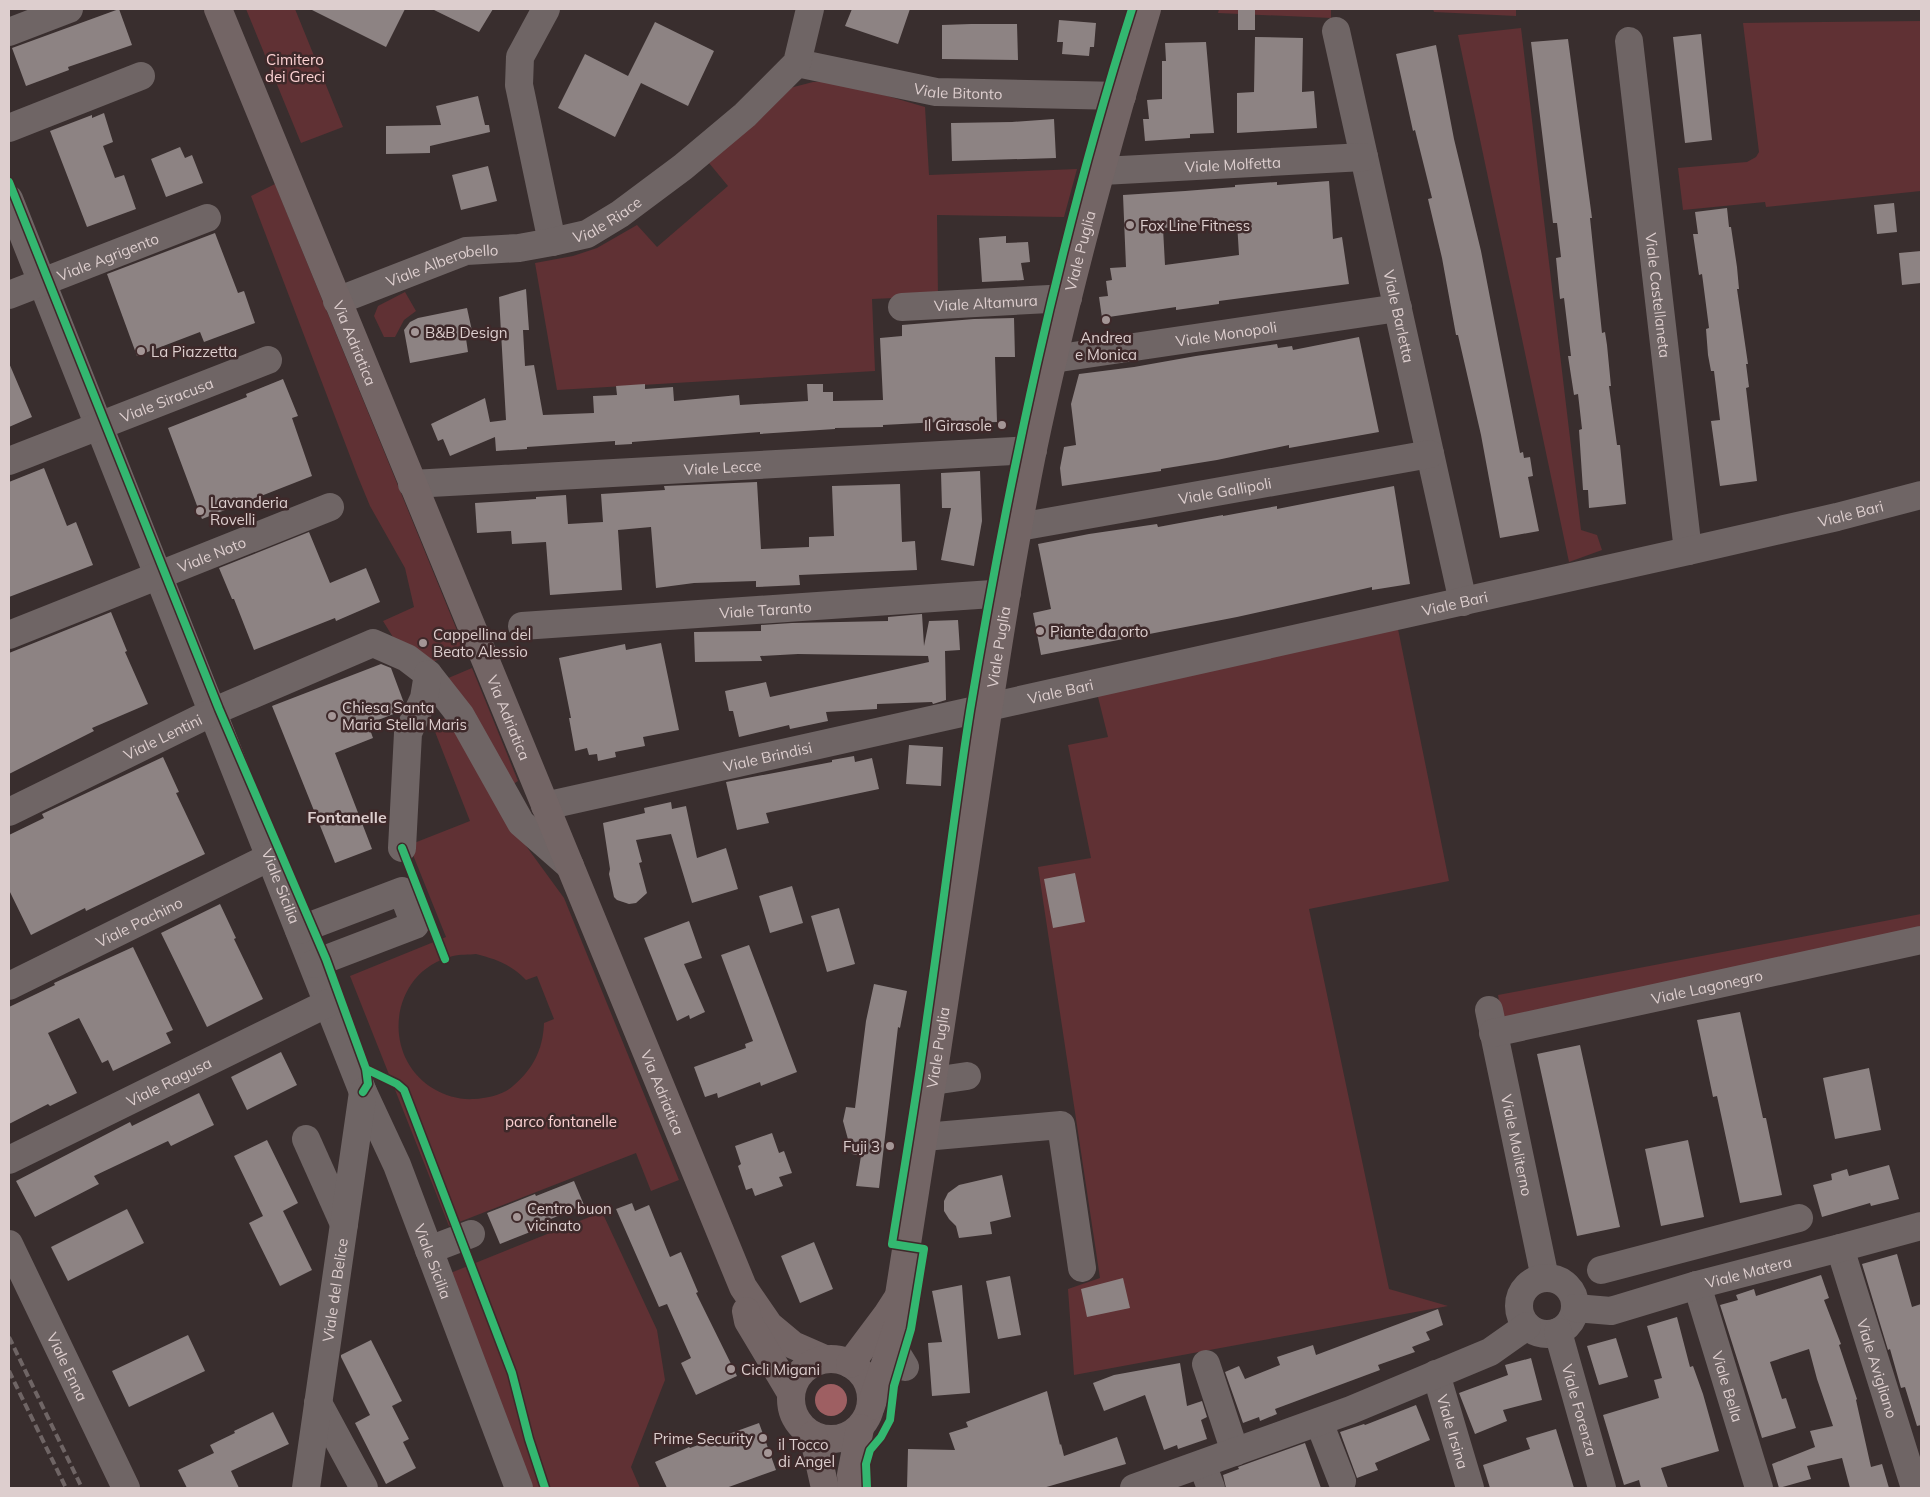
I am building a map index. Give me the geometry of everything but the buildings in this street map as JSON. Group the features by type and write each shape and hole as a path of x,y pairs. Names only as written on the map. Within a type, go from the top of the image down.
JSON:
{"main road":[{"name":"Via Adriatica","path":"218,9 743,1288 769,1324 793,1345 837,1362"},
{"name":"Viale Puglia","path":"866,1417 898,1356 899,1295 933,1081 988,708 1033,450 1068,298 1147,9"},
{"name":"Via Adriatica","path":"743,1288 748,1321 791,1393"},
{"name":"Viale Puglia","path":"837,1362 886,1316 899,1295"},
{"path":"852,1488 851,1475 866,1417 871,1393 867,1381 860,1371 837,1362 813,1363 795,1381 791,1393 792,1406 796,1418 803,1428 813,1435 825,1439 838,1439 850,1436 866,1417"},
{"path":"813,1435 825,1488"}],"street":[{"path":"9,32 69,9"},
{"name":"Viale Riace","path":"546,9 520,57 519,85 552,242 587,234 620,214 683,167 746,115 797,63"},
{"path":"797,63 810,9"},
{"name":"Viale Barletta","path":"1336,31 1463,602"},
{"name":"Viale Castellaneta","path":"1629,41 1688,551"},
{"name":"Viale Bitonto","path":"797,63 936,92 1122,96"},
{"path":"9,128 140,76"},
{"name":"Viale Molfetta","path":"1102,171 1364,157"},
{"name":"Viale Sicilia","path":"9,199 363,1092 397,1165 519,1488"},
{"name":"Viale Agrigento","path":"9,295 207,218"},
{"name":"Viale Alberobello","path":"337,301 466,251 519,248 552,242"},
{"name":"Viale Altamura","path":"902,307 1068,298"},
{"name":"Viale Monopoli","path":"1053,359 1398,308"},
{"name":"Viale Siracusa","path":"9,462 268,360"},
{"name":"Viale Lecce","path":"412,484 1033,450"},
{"name":"Viale Gallipoli","path":"1019,527 1430,454"},
{"name":"Viale Bari","path":"988,708 1837,517 1921,495"},
{"name":"Viale Noto","path":"9,635 330,507"},
{"name":"Viale Taranto","path":"522,626 1007,593"},
{"name":"Viale Lentini","path":"9,812 213,712 373,643 407,658 428,674"},
{"path":"402,848 408,733 424,698 428,674"},
{"path":"428,674 461,716 521,823 570,866"},
{"name":"Viale Brindisi","path":"545,806 988,708"},
{"name":"Viale Pachino","path":"9,986 270,858"},
{"path":"299,930 402,892 415,925 313,964"},
{"name":"Viale Lagonegro","path":"1491,1022 1921,940"},
{"name":"Viale Ragusa","path":"9,1160 328,1003"},
{"name":"Viale Moliterno","path":"1491,1022 1545,1278"},
{"path":"933,1081 967,1076"},
{"name":"Viale del Belice","path":"306,1488 363,1092"},
{"path":"924,1137 1061,1125 1082,1268"},
{"path":"306,1139 344,1224"},
{"path":"1601,1270 1799,1218"},
{"name":"Viale Matera","path":"1575,1308 1611,1311 1697,1285 1921,1226"},
{"path":"429,1250 471,1234"},
{"path":"1737,1234 1749,1272"},
{"name":"Viale Enna","path":"9,1244 126,1488"},
{"name":"Viale Avigliano","path":"1840,1248 1915,1488"},
{"path":"1545,1278 1561,1281 1572,1293 1575,1308 1570,1323 1558,1332 1542,1334 1527,1326 1519,1312 1520,1296 1530,1283 1545,1278"},
{"name":"Viale Bella","path":"1697,1285 1759,1488"},
{"path":"1134,1488 1206,1476 1235,1452 1351,1410 1490,1352 1527,1326"},
{"name":"Viale Forenza","path":"1558,1332 1602,1488"},
{"path":"1206,1364 1235,1452"},
{"name":"Viale Irsina","path":"1436,1374 1470,1488"},
{"path":"318,1403 364,1488"},
{"path":"1320,1422 1342,1481"}],"green space":[{"name":"Cimitero dei Greci","path":"246,9 295,9 343,127 301,143"},
{"path":"1219,9 1331,9 1331,18 1218,13"},
{"path":"1433,9 1516,9 1516,16 1434,12"},
{"path":"1921,21 1921,191 1766,207 1765,202 1683,210 1678,168 1747,162 1756,157 1759,152 1743,23"},
{"path":"1521,28 1581,530 1597,535 1602,550 1569,562 1458,35"},
{"path":"836,81 925,107 929,175 1077,169 1064,217 937,215 938,296 872,299 875,371 557,390 535,263 573,256 597,248 637,225 657,247 728,186 709,163 790,88 813,82"},
{"path":"275,184 465,650 429,663 396,642 383,621 414,607 405,568 370,506 251,196"},
{"path":"405,292 416,311 404,320 395,337 384,337 374,316 378,306"},
{"path":"1398,629 1449,881 1309,909 1389,1289 1448,1306 1074,1375 1068,1289 1100,1278 1038,867 1091,858 1068,745 1108,737 1097,693"},
{"path":"472,668 518,781 510,786 446,679"},
{"name":"parco fontanelle","path":"450,716 510,824 564,898 679,1180 651,1191 636,1153 449,1226 350,976 446,937 409,845 470,821 432,724","holes":["476,954 497,960 509,966 526,980 537,976 554,1019 544,1023 542,1042 536,1058 520,1080 500,1094 469,1099 448,1096 434,1089 416,1074 405,1056 399,1036 399,1016 405,996 416,978 432,965 456,955"]},
{"path":"1921,914 1921,928 1502,1019 1498,995"},
{"path":"602,1212 657,1330 665,1380 631,1467 640,1488 526,1488 448,1274"}],"shaded area":[{"path":"831,1384 837,1385 842,1389 846,1394 846,1406 842,1411 837,1415 831,1416 825,1415 820,1411 816,1406 815,1400 816,1394 820,1389 825,1385"}],"railway":[{"path":"9,1337 82,1488"},
{"path":"9,1371 66,1488"}],"cycle path":[{"path":"867,1488 866,1464 870,1450 881,1437 890,1420 894,1386 911,1329 924,1249 892,1244 919,1075 964,749 985,622 1019,445 1059,269 1081,182 1132,9"},
{"path":"9,182 219,709 326,959 366,1069 368,1084 363,1092"},
{"path":"402,848 445,959"},
{"path":"366,1069 397,1084 404,1090 512,1373 529,1439 545,1488"}],"place":[{"name":"Fox Line Fitness","path":"1130,225"},
{"name":"Andrea e Monica","path":"1106,320"},
{"name":"B&B Design","path":"415,332"},
{"name":"La Piazzetta","path":"141,351"},
{"name":"Il Girasole","path":"1002,425"},
{"name":"Lavanderia Rovelli","path":"200,511"},
{"name":"Piante da orto","path":"1040,631"},
{"name":"Cappellina del Beato Alessio","path":"423,643"},
{"name":"Chiesa Santa Maria Stella Maris","path":"332,716"},
{"name":"Fuji 3","path":"890,1146"},
{"name":"Centro buon vicinato","path":"517,1217"},
{"name":"Cicli Migani","path":"731,1369"},
{"name":"Prime Security","path":"763,1438"},
{"name":"il Tocco di Angel","path":"768,1453"}],"district":[{"name":"Fontanelle","path":"347,817"}]}
